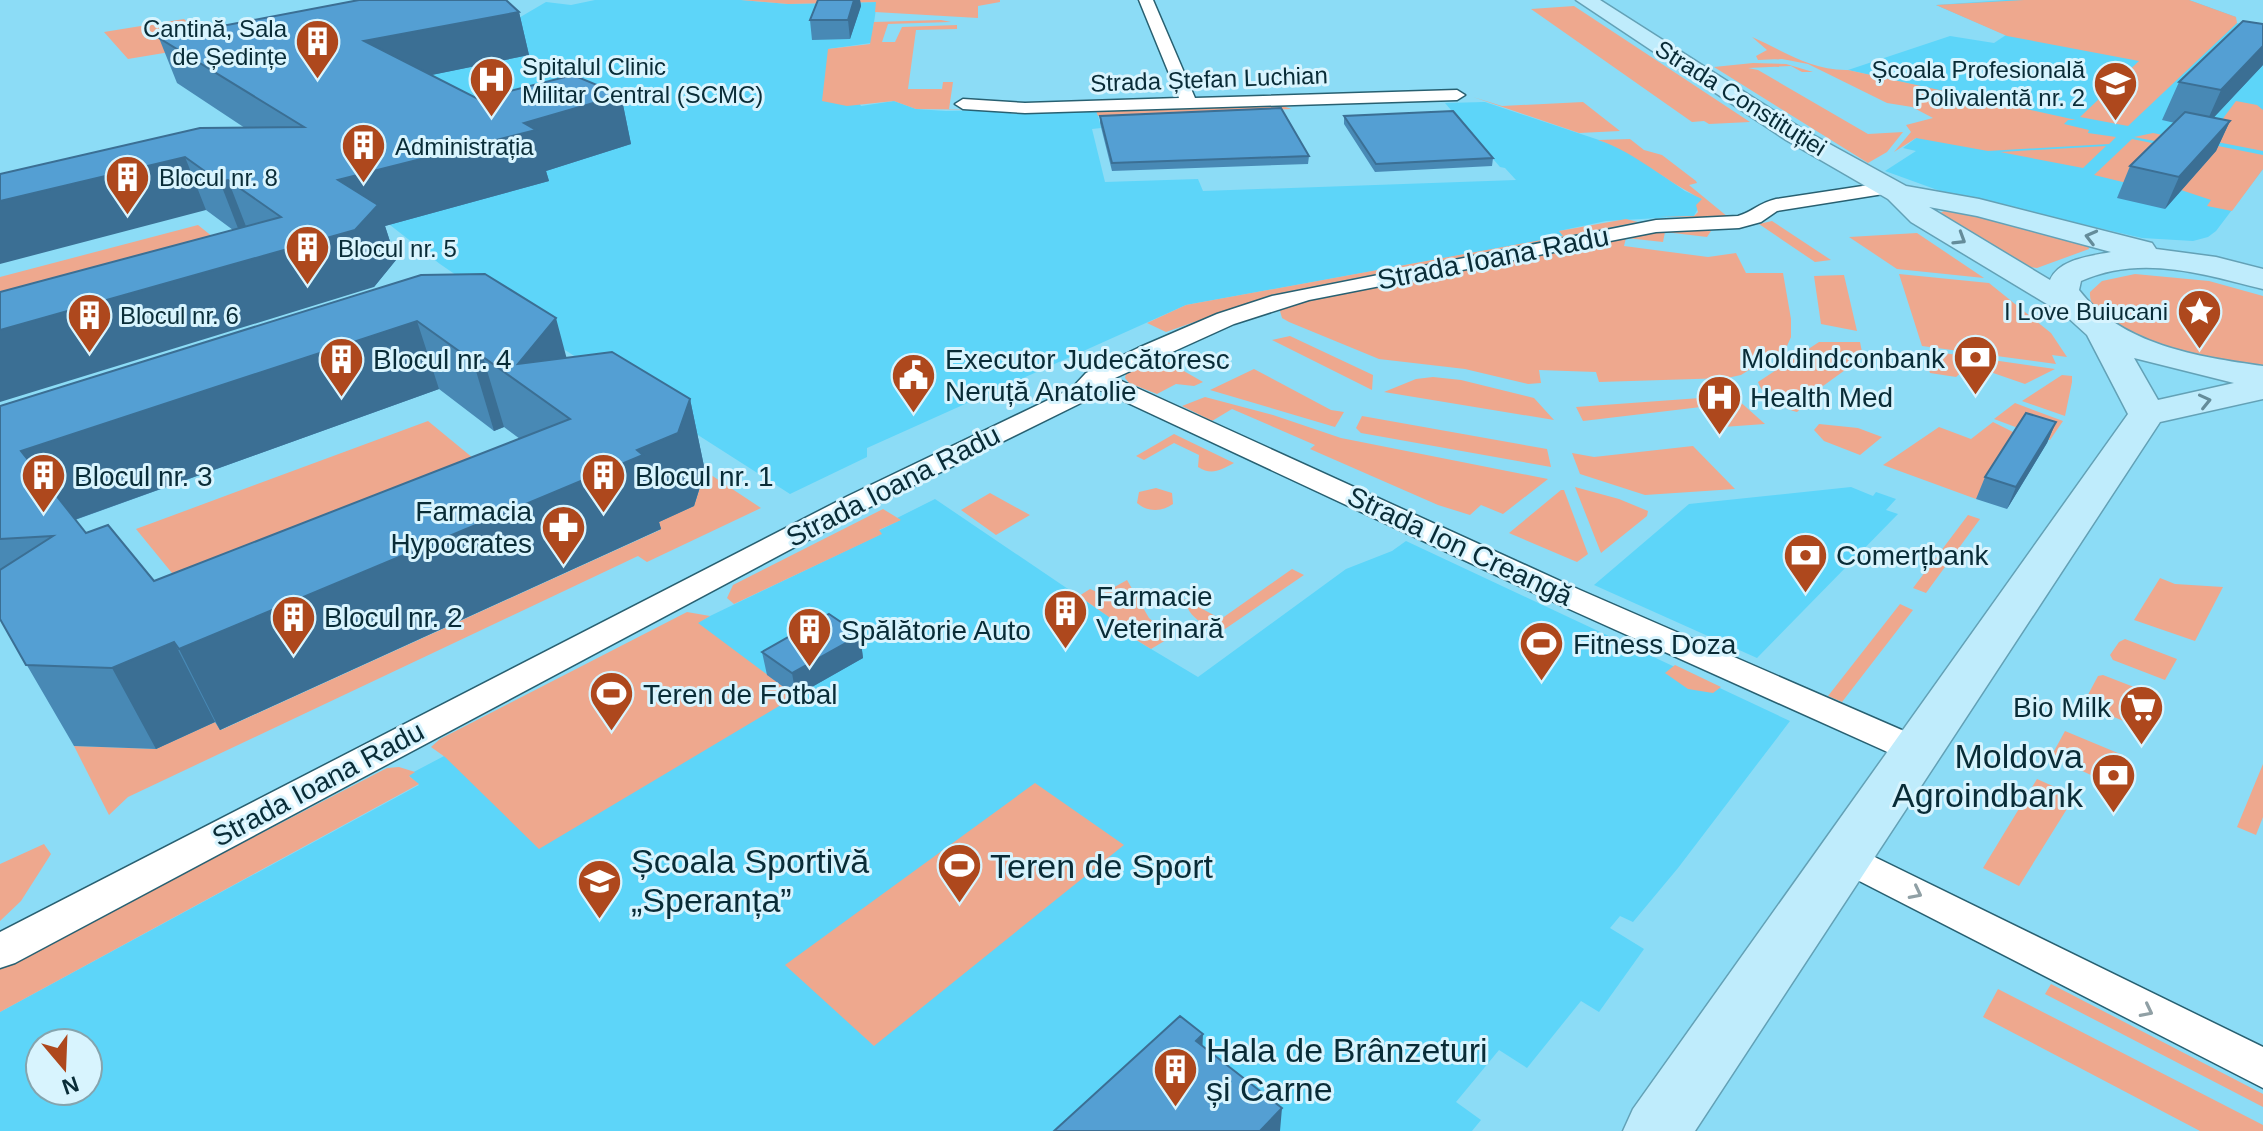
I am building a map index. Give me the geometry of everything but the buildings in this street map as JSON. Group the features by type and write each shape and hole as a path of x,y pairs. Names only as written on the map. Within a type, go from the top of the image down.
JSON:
{"main road":[{"name":"Strada Constituției","path":"1586,0 1795,135 1894,190 1921,216 2072,307 2101,329"},
{"name":"Strada Constituției","path":"1894,190 1979,208 2194,263"},
{"path":"2072,307 2063,290 2067,276 2085,266 2138,260 2194,263 2254,276 2263,246"},
{"path":"2101,329 2178,360 2263,377"},
{"path":"2101,329 2147,414"},
{"path":"1657,1131 2147,414 2263,388"}],"street":[{"path":"1146,0 1189,103"},
{"name":"Strada Ștefan Luchian","path":"963,104 1025,108 1457,95"},
{"name":"Strada Ioana Radu","path":"0,951 858,502 1080,394 1095,378 1166,345 1287,299 1656,226 1739,222 1754,218 1765,208 1776,205 1894,190"},
{"name":"Strada Ion Creangă","path":"1095,378 1610,616 1915,750"},
{"path":"1846,857 2263,1069"}],"shaded area":[{"path":"595,0 741,0 788,4 877,2 871,43 828,49 861,106 894,101 916,109 946,111 1001,110 1013,114 1097,111 1101,128 1092,129 1105,182 1198,179 1203,191 1516,180 1500,167 1445,103 1485,102 1623,148 1685,191 1703,199 1694,216 1606,221 1559,231 1564,236 1186,305 867,448 867,457 790,494 565,350 440,264 390,225 221,73 517,19 546,2 571,5"},
{"path":"741,0 1000,2 978,6 978,18 875,12 876,2 788,4"},
{"name":"Școala Profesională Polivalentă nr. 2","path":"2006,0 2189,0 2236,17 2236,23 2263,26 2263,169 2216,231 2193,241 2142,238 1943,192 1885,171 1916,151 1903,148 1916,138 1998,104 1848,70 1950,36 1994,43 2006,35 1936,5"},
{"path":"2024,0 2189,0 2236,17 2237,23 2128,126 2080,117 2139,61 2007,36 1936,5"},
{"path":"1574,6 1750,122 1692,122 1531,9"},
{"path":"184,19 212,45 128,59 104,32"},
{"path":"874,22 951,22 888,24 882,42 895,42 902,27 957,25 957,29 916,30 908,89 942,89 943,82 953,82 949,109 1001,110 916,109 894,101 847,106 822,101 828,49 870,44"},
{"path":"1752,37 1822,67 2076,120 2068,120 2064,124 2089,130 2088,133 2116,137 2109,144 1988,151 1916,138 1894,152 1911,132 1906,125 1933,118 1912,107 1887,103 1808,64 1782,59 1758,60 1756,56 1767,50"},
{"path":"1786,64 1813,72 1802,72 1791,66 1748,68 1758,70 1868,134 1903,132 1887,152 1868,163 1714,67"},
{"path":"1473,97 1502,106 1583,102 1620,131 1579,133"},
{"path":"2236,101 2257,105 2263,110 2263,151 2207,140"},
{"path":"1279,105 1292,109 1098,116 1096,111 1011,113"},
{"path":"2153,133 2263,155 2263,169 2232,211 2207,206 2211,200 2181,190 2170,144 2134,137"},
{"path":"1630,139 1644,150 1662,155 1696,181 1689,185 1728,217 1659,217 1694,216 1698,212 1696,205 1702,199 1626,152 1598,140"},
{"path":"2132,139 2167,146 2131,184 2094,175"},
{"path":"2106,146 2083,168 2000,152"},
{"path":"1961,212 2080,242 2088,245 2089,249 2037,268 2019,265 1941,216 1940,213"},
{"path":"1626,219 1638,222 1271,295 1166,332 1147,323 1186,305 1563,236 1559,231"},
{"path":"1772,221 1831,260 1815,262 1759,224"},
{"path":"198,225 259,274 0,348 0,277"},
{"path":"1673,228 1711,231 1707,237 1665,232 1663,242 1626,238 1624,246 1708,257 1736,253 1746,273 1783,273 1791,319 1791,337 1787,346 1741,375 1727,378 1599,382 1596,372 1539,370 1541,383 1528,384 1465,369 1379,359 1289,322 1282,318 1280,311 1284,307 1334,294"},
{"path":"1917,233 1984,278 1897,269 1849,237"},
{"path":"1899,274 1989,283 2051,333 2067,357 2052,355 2056,364 1922,346"},
{"path":"2135,274 2209,281 2263,296 2263,365 2162,345 2111,323 2095,309 2090,292 2102,281"},
{"path":"1844,275 1857,331 1821,324 1814,276"},
{"path":"1290,336 1373,375 1372,390 1272,340"},
{"path":"1819,342 1860,342 1863,357 1812,394 1815,396 1797,412 1780,405 1764,392 1758,382"},
{"path":"1923,350 2055,369 2025,384 1970,365 1956,377 1930,373"},
{"path":"1156,355 1203,382 1194,386 1176,384 1157,394 1129,383 1125,378 1127,370"},
{"path":"1254,369 1331,410 1344,412 1335,427 1210,390"},
{"path":"2062,375 2072,376 2065,416 2022,401"},
{"path":"1416,379 1461,380 1534,398 1554,420 1384,392"},
{"path":"1205,397 1341,438 1548,479 1503,514 1481,505 1470,515 1438,505 1310,449 1315,445 1232,409 1212,421 1182,406"},
{"path":"1714,397 1738,400 1765,424 1723,427 1701,407 1583,421 1576,407"},
{"path":"2015,403 2063,421 2050,440 1994,419"},
{"path":"1362,416 1547,449 1551,467 1361,433 1356,428"},
{"path":"428,421 519,496 212,622 136,529"},
{"path":"1993,422 2017,434 1976,499 1883,465 1939,427 1971,439"},
{"path":"1819,424 1858,428 1882,437 1860,455 1824,441 1814,430"},
{"path":"1174,434 1234,463 1216,471 1203,470 1198,467 1199,455 1174,443 1144,460 1136,456"},
{"path":"1693,446 1735,489 1645,495 1580,474 1572,453 1594,457"},
{"path":"705,471 761,508 647,562 638,556 128,797 109,815 74,746 156,749 215,722 221,730 660,530 654,524 694,506"},
{"path":"1575,487 1619,499 1648,511 1647,516 1601,553"},
{"path":"1851,487 1873,496 1876,492 1896,499 1886,510 1898,514 1757,658 1594,585 1689,504"},
{"path":"1156,488 1172,493 1173,504 1155,510 1137,503 1139,492"},
{"path":"1564,490 1588,554 1577,562 1509,533"},
{"path":"990,493 1030,515 996,535 961,510"},
{"path":"935,499 1130,631 1126,634 1198,677 1346,569 1392,551 1406,541 1790,721 1633,922 1620,916 1610,928 1644,949 1599,1012 1581,1001 1527,1068 1499,1050 1456,1102 1481,1120 1472,1131 0,1131 0,1012 419,785 408,775 710,616 881,534 878,531 900,520 897,518"},
{"path":"883,509 901,520 879,530 882,534 734,604 727,598 733,585"},
{"path":"1968,515 1980,519 1926,593 1913,588"},
{"path":"1292,569 1304,575 1225,629 1199,621 1186,606 1184,599 1221,619"},
{"path":"2160,578 2175,584 2223,587 2195,641 2134,620"},
{"path":"1127,580 1149,618 1171,637 1151,649 1125,633 1129,631 1079,596 1090,589 1102,594"},
{"path":"1900,604 1913,610 1842,702 1828,696"},
{"name":"Teren de Fotbal","path":"687,612 710,616 698,623 796,696 539,849 431,747 440,739"},
{"path":"2125,639 2177,659 2165,680 2113,660 2110,655"},
{"path":"1675,665 1721,687 1713,693 1688,689 1665,673"},
{"path":"2103,675 2157,696 2140,728 2083,704 2098,676"},
{"path":"2065,731 2125,756 2110,784 2061,761 2053,753"},
{"path":"2263,764 2263,817 2256,835 2237,827"},
{"path":"399,767 415,772 409,776 419,784 0,1012 0,969 387,768"},
{"path":"2037,779 2075,796 2019,886 1983,868"},
{"name":"Teren de Sport","path":"1035,783 1124,845 874,1046 785,965"},
{"path":"44,844 51,854 21,901 0,921 0,864"},
{"path":"2051,984 2263,1094 2263,1107 2045,994"},
{"path":"1998,989 2263,1125 2263,1131 2200,1131 1983,1017"}],"place":[{"name":"Cantină, Sala de Ședințe","path":"318,81"},
{"name":"Spitalul Clinic Militar Central (SCMC)","path":"491,119"},
{"name":"Școala Profesională Polivalentă nr. 2","path":"2116,122"},
{"name":"Administrația","path":"364,185"},
{"name":"Blocul nr. 8","path":"128,216"},
{"name":"Blocul nr. 5","path":"307,287"},
{"name":"I Love Buiucani","path":"2199,350"},
{"name":"Blocul nr. 6","path":"89,354"},
{"name":"Moldindconbank","path":"1976,397"},
{"name":"Blocul nr. 4","path":"342,398"},
{"name":"Executor Judecătoresc Neruță Anatolie","path":"914,414"},
{"name":"Health Med","path":"1719,436"},
{"name":"Blocul nr. 3","path":"43,515"},
{"name":"Blocul nr. 1","path":"604,515"},
{"name":"Farmacia Hypocrates","path":"563,566"},
{"name":"Comerțbank","path":"1805,594"},
{"name":"Farmacie Veterinară","path":"1065,651"},
{"name":"Blocul nr. 2","path":"293,656"},
{"name":"Spălătorie Auto","path":"810,669"},
{"name":"Fitness Doza","path":"1542,683"},
{"name":"Teren de Fotbal","path":"612,733"},
{"name":"Bio Milk","path":"2142,746"},
{"name":"Moldova Agroindbank","path":"2114,815"},
{"name":"Teren de Sport","path":"959,905"},
{"name":"Școala Sportivă „Speranța”","path":"600,920"},
{"name":"Hala de Brânzeturi și Carne","path":"1175,1109"}]}
